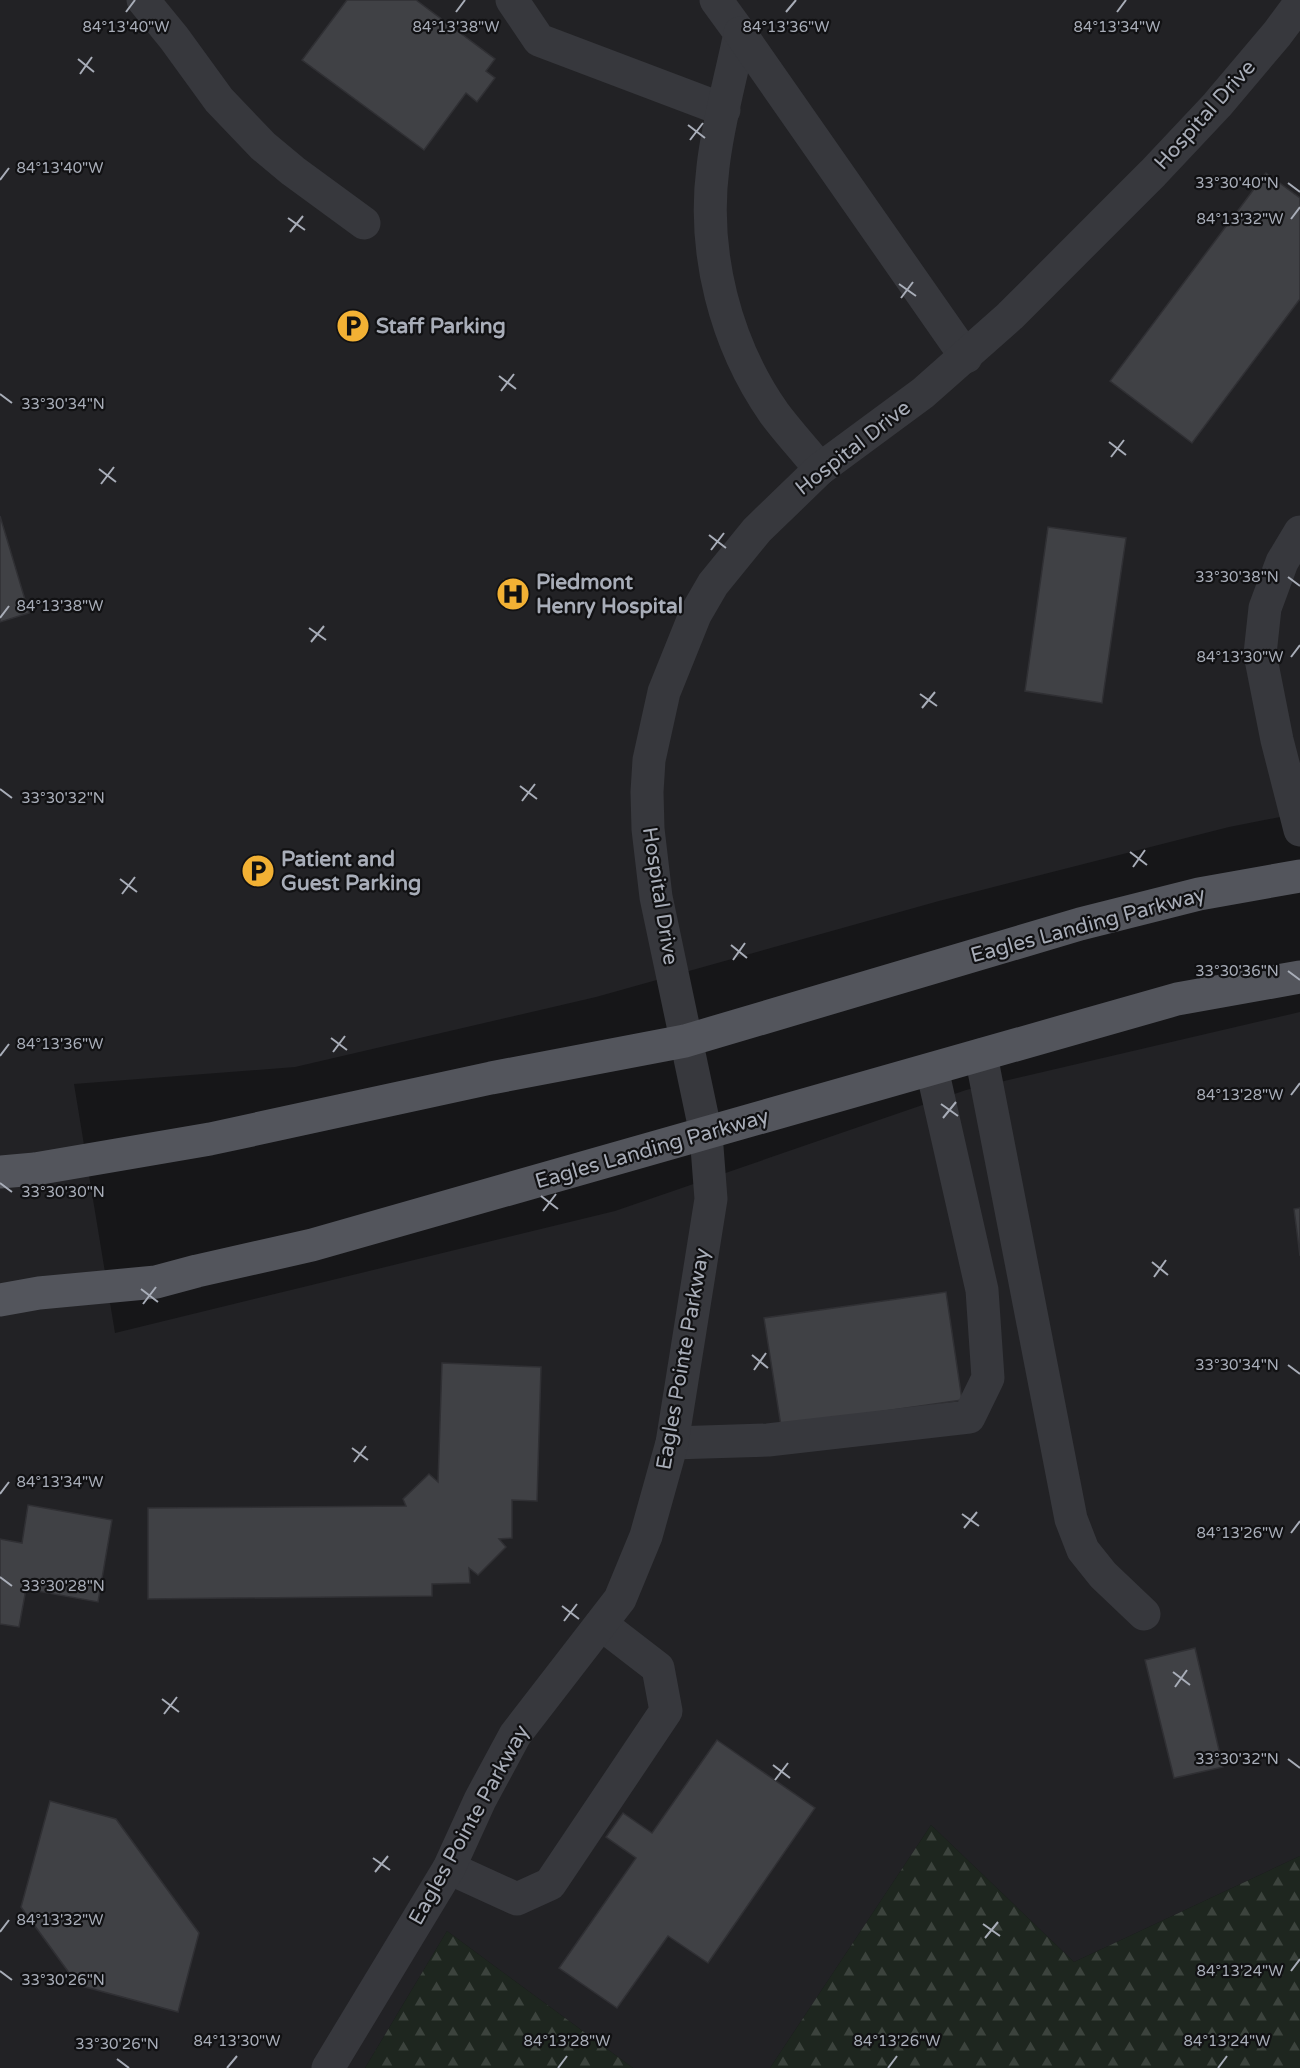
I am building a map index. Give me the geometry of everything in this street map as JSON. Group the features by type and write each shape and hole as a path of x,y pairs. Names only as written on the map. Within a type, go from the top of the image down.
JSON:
{"main road":[{"name":"Eagles Landing Parkway","path":"0,1172 210,1139 491,1078 685,1041 1080,924 1199,894 1300,876"},
{"name":"Eagles Landing Parkway","path":"0,1300 39,1293 156,1282 312,1245 1177,999 1300,977"}],"street":[{"path":"143,0 219,100 263,146 292,171 364,223"},
{"path":"512,0 539,40 724,110"},
{"path":"716,0 966,357"},
{"name":"Hospital Drive","path":"706,1134 656,897 648,829 647,792 649,760 664,692 695,615 713,584 757,530 820,469 922,393 966,357 1010,316 1161,165 1217,105 1300,3"},
{"path":"740,33 713,167 710,204 711,234 726,314 738,350 754,381 775,413 820,469"},
{"path":"1300,532 1282,562 1265,608 1260,654 1277,740 1300,830"},
{"path":"981,1055 1071,1519 1083,1550 1102,1575 1144,1614"},
{"path":"672,1443 768,1440 969,1417 988,1378 982,1290 932,1069"},
{"name":"Eagles Pointe Parkway","path":"328,2068 448,1868 480,1800 515,1735 621,1599 646,1536 672,1443 711,1199 706,1134"},
{"path":"448,1868 517,1899 550,1884 666,1711 657,1668 601,1624"}],"shaded area":[{"path":"0,0 1300,0 1300,813 1229,827 939,901 596,997 295,1067 74,1084 115,1333 615,1211 966,1090 1300,1012 1300,1856 1074,1962 931,1825 770,2068 633,2068 447,1931 365,2068 0,2068"}],"green space":[{"path":"931,1825 1074,1962 1300,1856 1300,2068 770,2068"},
{"path":"447,1931 633,2068 365,2068"}],"building":[{"path":"347,0 416,0 495,59 486,71 495,78 477,102 466,93 424,150 302,60"},
{"path":"1266,173 1300,198 1300,299 1192,443 1110,381"},
{"path":"0,516 29,613 0,622"},
{"path":"1048,527 1126,538 1102,703 1025,691"},
{"path":"1300,1208 1300,1256 1294,1209"},
{"path":"946,1292 962,1400 781,1426 764,1318"},
{"path":"442,1363 541,1367 537,1501 512,1500 512,1538 499,1539 506,1547 478,1575 469,1568 470,1583 432,1584 432,1596 148,1599 148,1508 406,1506 403,1499 429,1474 438,1482"},
{"path":"28,1505 112,1520 98,1602 26,1589 19,1627 0,1624 0,1539 22,1543"},
{"path":"1195,1648 1223,1767 1174,1778 1145,1660"},
{"path":"717,1740 815,1808 708,1963 668,1936 617,2008 559,1968 636,1858 606,1837 623,1813 652,1833"},
{"path":"50,1801 116,1819 199,1933 178,2012 78,1985 21,1907"}],"place":[{"name":"Staff Parking","path":"353,326"},
{"name":"Piedmont Henry Hospital","path":"513,594"},
{"name":"Patient and Guest Parking","path":"258,871"}]}
